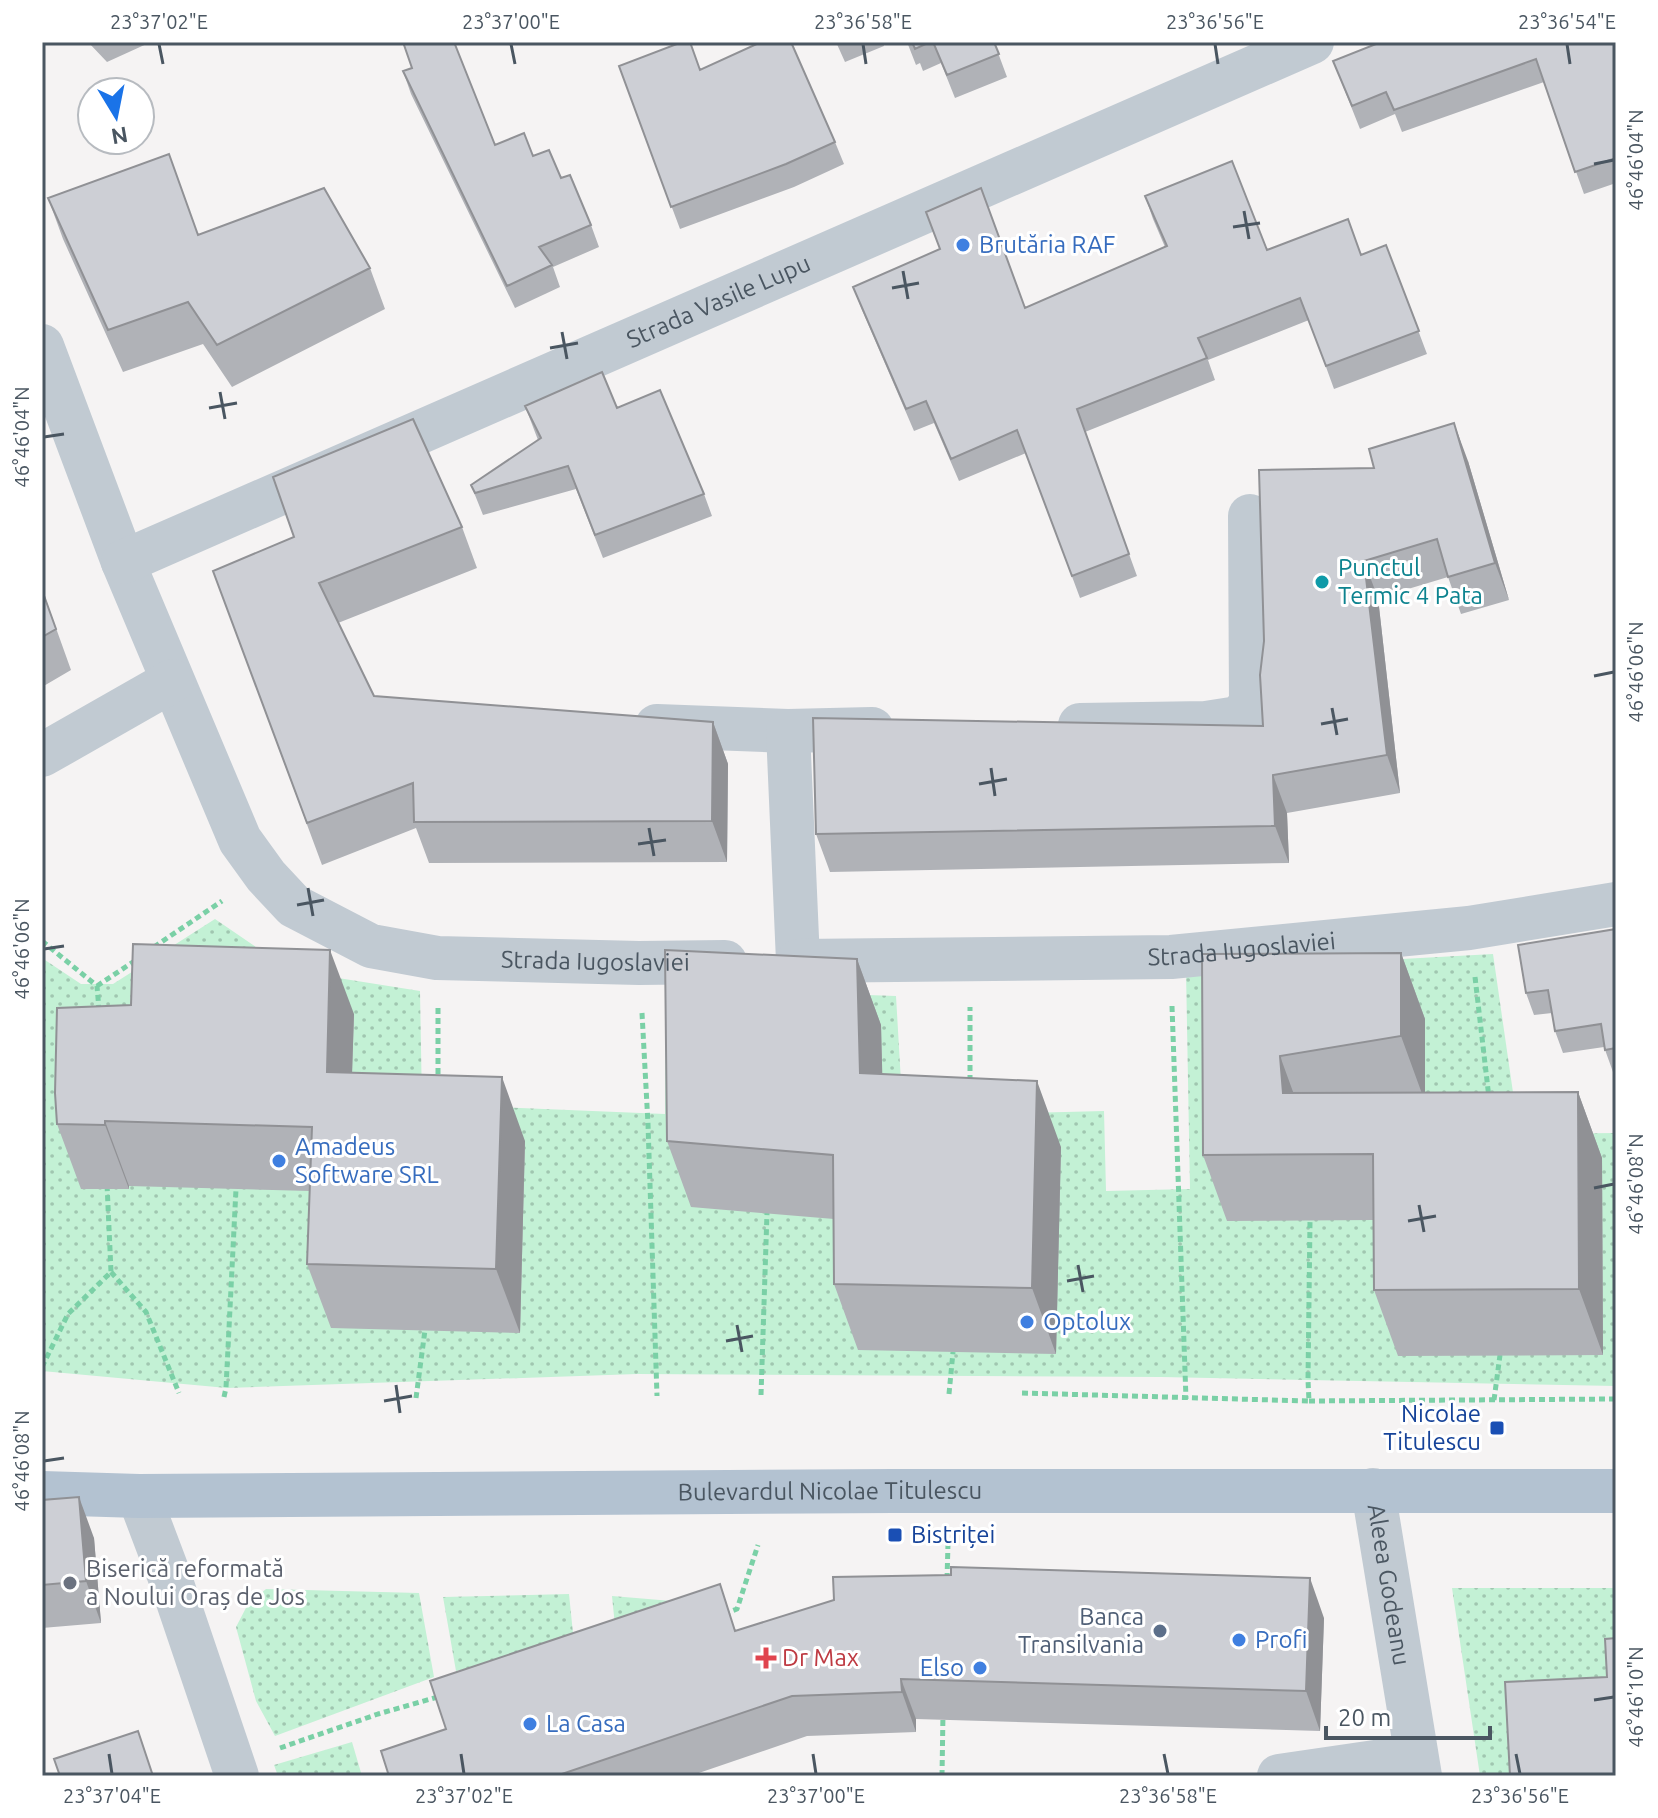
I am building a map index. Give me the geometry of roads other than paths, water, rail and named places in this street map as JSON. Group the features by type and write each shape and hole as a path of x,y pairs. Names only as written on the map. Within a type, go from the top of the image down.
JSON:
{"main road":[{"name":"Bulevardul Nicolae Titulescu","path":"42,1493 139,1496 1616,1491"}],"street":[{"name":"Strada Vasile Lupu","path":"123,562 1312,42"},
{"name":"Strada Iugoslaviei","path":"42,346 123,562 240,840 266,876 294,906 371,946 437,958 639,963 1171,957 1469,928 1616,904"},
{"path":"1035,726 1206,723 1238,718 1251,705 1253,679 1250,516"},
{"path":"42,755 172,681"},
{"path":"612,724 788,731 912,729"},
{"path":"788,731 798,961"},
{"name":"Aleea Godeanu","path":"1373,1490 1418,1766"},
{"path":"139,1496 237,1776"},
{"path":"1279,1776 1418,1766"}],"place":[{"name":"Brutăria RAF","path":"963,245"},
{"name":"Punctul Termic 4 Pata","path":"1322,582"},
{"name":"Amadeus Software SRL","path":"279,1161"},
{"name":"Optolux","path":"1027,1322"},
{"name":"Nicolae Titulescu","path":"1497,1428"},
{"name":"Bistriței","path":"895,1535"},
{"name":"Biserică reformată a Noului Oraș de Jos","path":"70,1583"},
{"name":"Banca Transilvania","path":"1160,1631"},
{"name":"Profi","path":"1239,1640"},
{"name":"Dr Max","path":"766,1658"},
{"name":"Elso","path":"980,1668"},
{"name":"La Casa","path":"530,1724"}]}
